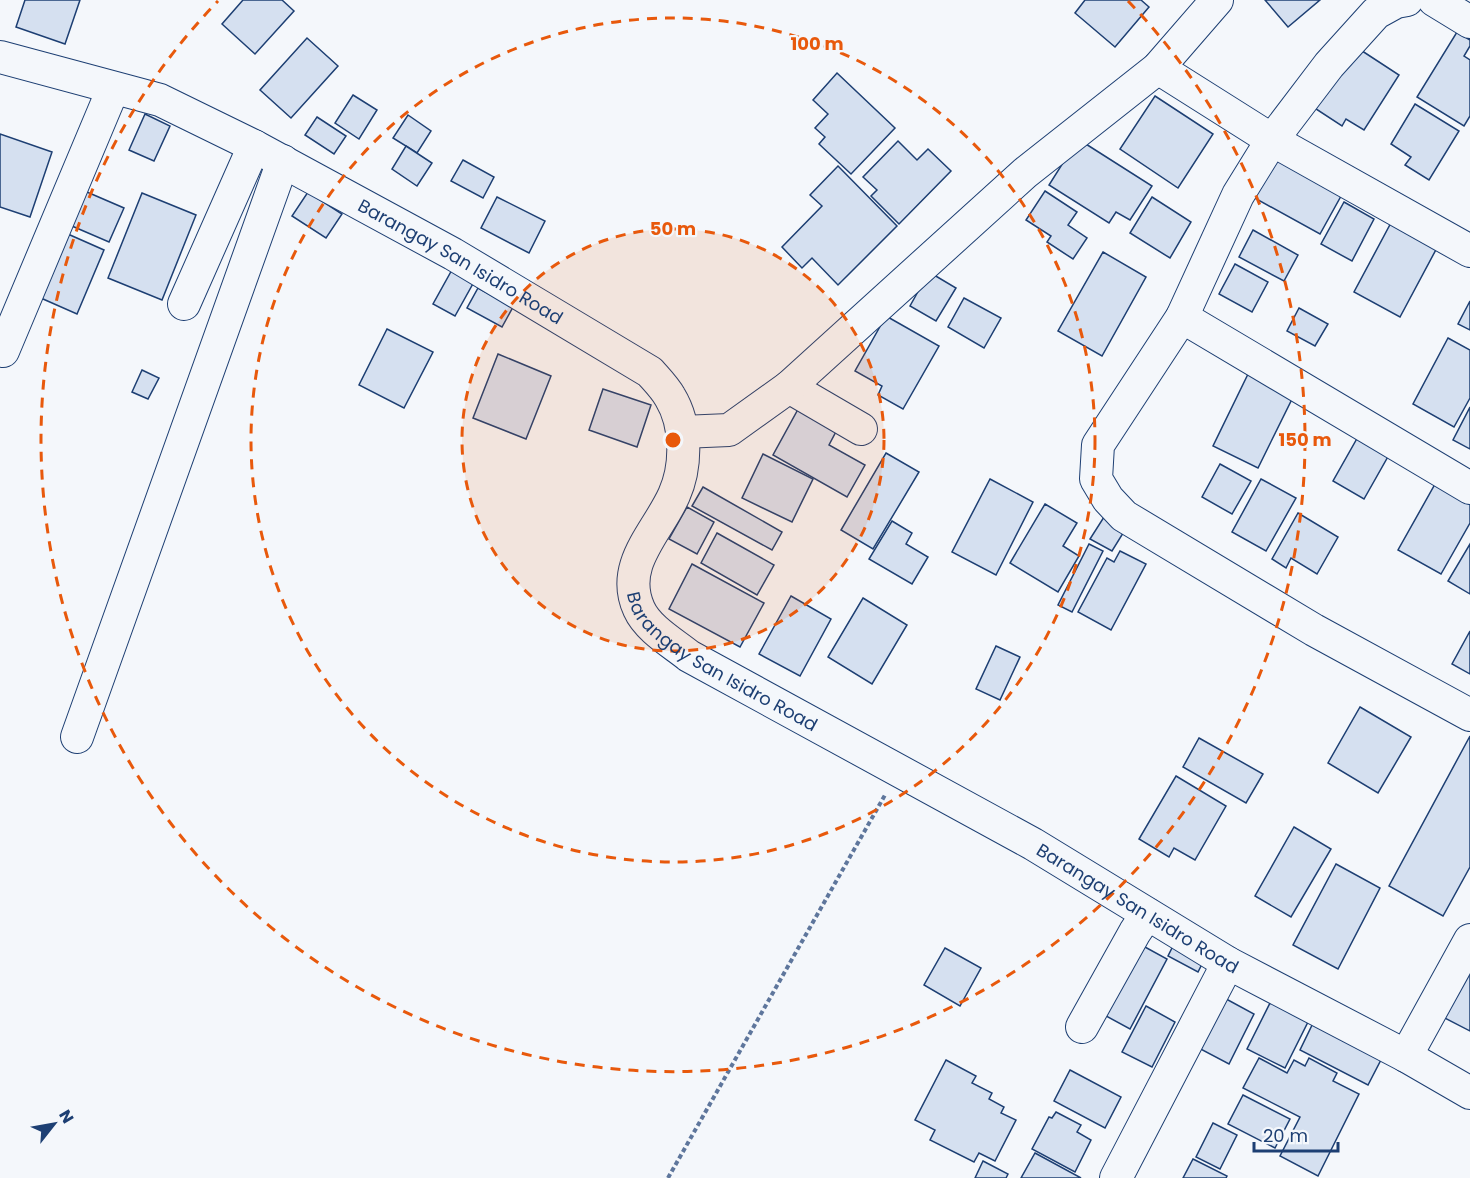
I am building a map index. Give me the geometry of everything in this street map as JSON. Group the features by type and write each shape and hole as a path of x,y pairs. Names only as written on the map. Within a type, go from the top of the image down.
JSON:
{"street":[{"path":"1407,0 1396,2 1376,13 1329,65 1272,140 1238,195 1182,317 1098,445 1096,479 1108,499 1124,516 1314,630 1470,715"},
{"path":"1434,0 1470,22"},
{"path":"682,432 729,430 789,387 1024,173 1158,68 1211,2"},
{"name":"Barangay San Isidro Road","path":"0,57 160,100 283,160 453,254 650,372 671,398 682,432 684,461 674,495 640,554 633,582 639,609 648,622 689,657 1033,844 1228,963 1406,1056 1470,1093"},
{"path":"1158,68 1272,140 1470,252"},
{"path":"3,351 113,89"},
{"path":"184,304 254,146"},
{"path":"77,737 283,160"},
{"path":"1182,317 1470,488"},
{"path":"789,387 861,429"},
{"path":"1082,1027 1135,932 1148,914"},
{"path":"1406,1056 1470,940"},
{"path":"1116,1178 1228,963"}],"path":[{"path":"668,1178 898,771"}],"building":[{"path":"25,0 80,0 65,44 16,27"},
{"path":"243,0 282,0 294,11 255,54 222,24"},
{"path":"1085,0 1141,0 1149,7 1115,47 1075,13"},
{"path":"1265,0 1320,0 1288,27"},
{"path":"1457,32 1470,40 1470,46 1464,56 1470,60 1470,116 1464,126 1417,97"},
{"path":"307,38 338,66 291,118 260,90"},
{"path":"1353,45 1399,75 1364,130 1346,119 1342,126 1313,107"},
{"path":"837,73 895,128 851,174 819,144 825,137 815,128 828,114 813,100"},
{"path":"353,95 377,110 359,139 335,123"},
{"path":"1155,96 1213,134 1178,188 1120,149"},
{"path":"1415,104 1459,131 1429,180 1405,165 1411,157 1391,144"},
{"path":"145,114 170,126 154,161 129,150"},
{"path":"408,115 431,131 417,153 393,138"},
{"path":"317,117 346,136 334,154 305,135"},
{"path":"0,134 52,152 30,217 0,207"},
{"path":"1078,139 1152,186 1130,220 1116,212 1109,223 1049,185"},
{"path":"898,141 917,160 928,149 951,171 899,224 871,196 877,190 863,177"},
{"path":"406,146 432,163 417,186 392,169"},
{"path":"1276,149 1346,187 1320,234 1251,196"},
{"path":"463,160 494,177 483,198 451,181"},
{"path":"838,166 897,226 838,285 812,258 802,268 782,247 822,206 810,195"},
{"path":"73,186 124,208 109,242 58,220"},
{"path":"1045,191 1077,212 1068,225 1087,238 1073,259 1047,242 1051,236 1026,220"},
{"path":"308,192 342,214 326,238 292,216"},
{"path":"142,193 196,215 162,300 108,278"},
{"path":"497,197 545,221 529,253 481,228"},
{"path":"1152,197 1191,222 1170,258 1130,233"},
{"path":"1344,202 1374,219 1352,261 1321,244"},
{"path":"1393,219 1439,244 1400,317 1354,292"},
{"path":"1253,230 1298,255 1284,281 1239,257"},
{"path":"61,231 104,250 77,314 34,295"},
{"path":"1103,252 1146,277 1102,356 1058,331"},
{"path":"1235,264 1268,282 1252,312 1219,294"},
{"path":"453,268 475,280 455,316 433,304"},
{"path":"929,272 956,288 936,321 910,306"},
{"path":"478,288 513,307 502,327 467,308"},
{"path":"964,298 1001,318 984,348 948,327"},
{"path":"1470,301 1470,330 1458,324"},
{"path":"1299,308 1328,324 1315,346 1287,331"},
{"path":"886,316 939,346 903,409 878,395 882,386 855,371"},
{"path":"387,329 433,352 404,408 359,385"},
{"path":"1448,338 1470,350 1470,398 1454,427 1413,404"},
{"path":"498,354 551,376 526,439 473,418"},
{"path":"142,370 159,378 148,399 132,392"},
{"path":"1250,370 1295,393 1258,468 1213,446"},
{"path":"603,389 651,405 637,447 589,430"},
{"path":"802,402 840,424 829,445 865,465 847,497 773,455"},
{"path":"1470,407 1470,449 1453,440"},
{"path":"1359,435 1390,453 1364,499 1333,481"},
{"path":"886,453 919,472 873,549 841,530"},
{"path":"763,454 813,479 792,522 742,498"},
{"path":"1220,464 1251,481 1232,514 1202,497"},
{"path":"1439,477 1470,494 1470,523 1441,574 1398,550"},
{"path":"990,479 1033,502 996,575 952,552"},
{"path":"1261,479 1296,498 1266,551 1232,532"},
{"path":"703,487 782,532 772,550 692,506"},
{"path":"1045,504 1077,523 1063,546 1079,556 1058,592 1010,563"},
{"path":"687,507 714,522 697,554 669,539"},
{"path":"1298,513 1338,537 1317,574 1291,558 1286,568 1272,559"},
{"path":"1104,517 1125,530 1112,551 1090,539"},
{"path":"892,521 912,533 906,544 928,557 912,584 869,559"},
{"path":"717,533 774,565 757,595 701,563"},
{"path":"1089,544 1103,551 1072,612 1058,605"},
{"path":"1470,544 1470,594 1448,581"},
{"path":"1120,551 1146,564 1111,630 1078,612 1107,558 1114,562"},
{"path":"692,564 764,603 740,647 669,609"},
{"path":"791,596 831,619 800,676 759,654"},
{"path":"863,598 907,625 872,684 828,657"},
{"path":"1470,631 1470,674 1452,664"},
{"path":"996,646 1020,657 1000,700 976,689"},
{"path":"1360,707 1411,737 1378,793 1328,763"},
{"path":"1470,736 1470,867 1443,916 1389,886"},
{"path":"1199,738 1263,774 1246,803 1183,767"},
{"path":"1176,776 1226,806 1195,860 1174,848 1169,857 1139,839"},
{"path":"1294,827 1331,849 1291,917 1255,896"},
{"path":"1336,864 1380,888 1338,969 1293,945"},
{"path":"1178,936 1208,952 1198,972 1168,956"},
{"path":"1134,941 1167,959 1130,1029 1097,1011"},
{"path":"945,948 981,968 960,1006 924,985"},
{"path":"1470,957 1470,1031 1437,1014"},
{"path":"1275,993 1313,1012 1285,1068 1247,1049"},
{"path":"1217,994 1254,1014 1229,1064 1191,1044"},
{"path":"1146,1006 1175,1022 1152,1067 1122,1052"},
{"path":"1316,1017 1385,1052 1368,1085 1300,1050"},
{"path":"1259,1058 1287,1073 1294,1060 1305,1066 1309,1058 1337,1073 1333,1081 1359,1094 1318,1176 1280,1156 1300,1117 1243,1088"},
{"path":"946,1060 976,1076 972,1083 992,1093 989,1099 1004,1107 1001,1113 1016,1120 995,1161 979,1153 974,1162 930,1140 935,1130 915,1120"},
{"path":"1070,1070 1121,1097 1105,1128 1054,1101"},
{"path":"1243,1095 1290,1119 1275,1148 1228,1124"},
{"path":"1056,1112 1081,1125 1077,1132 1091,1140 1075,1172 1032,1149 1049,1117 1052,1118"},
{"path":"1213,1123 1237,1135 1220,1169 1196,1157"},
{"path":"1035,1153 1081,1178 1021,1178"},
{"path":"1193,1159 1227,1176 1226,1178 1183,1178"},
{"path":"983,1161 1008,1174 1006,1178 975,1178"}]}
